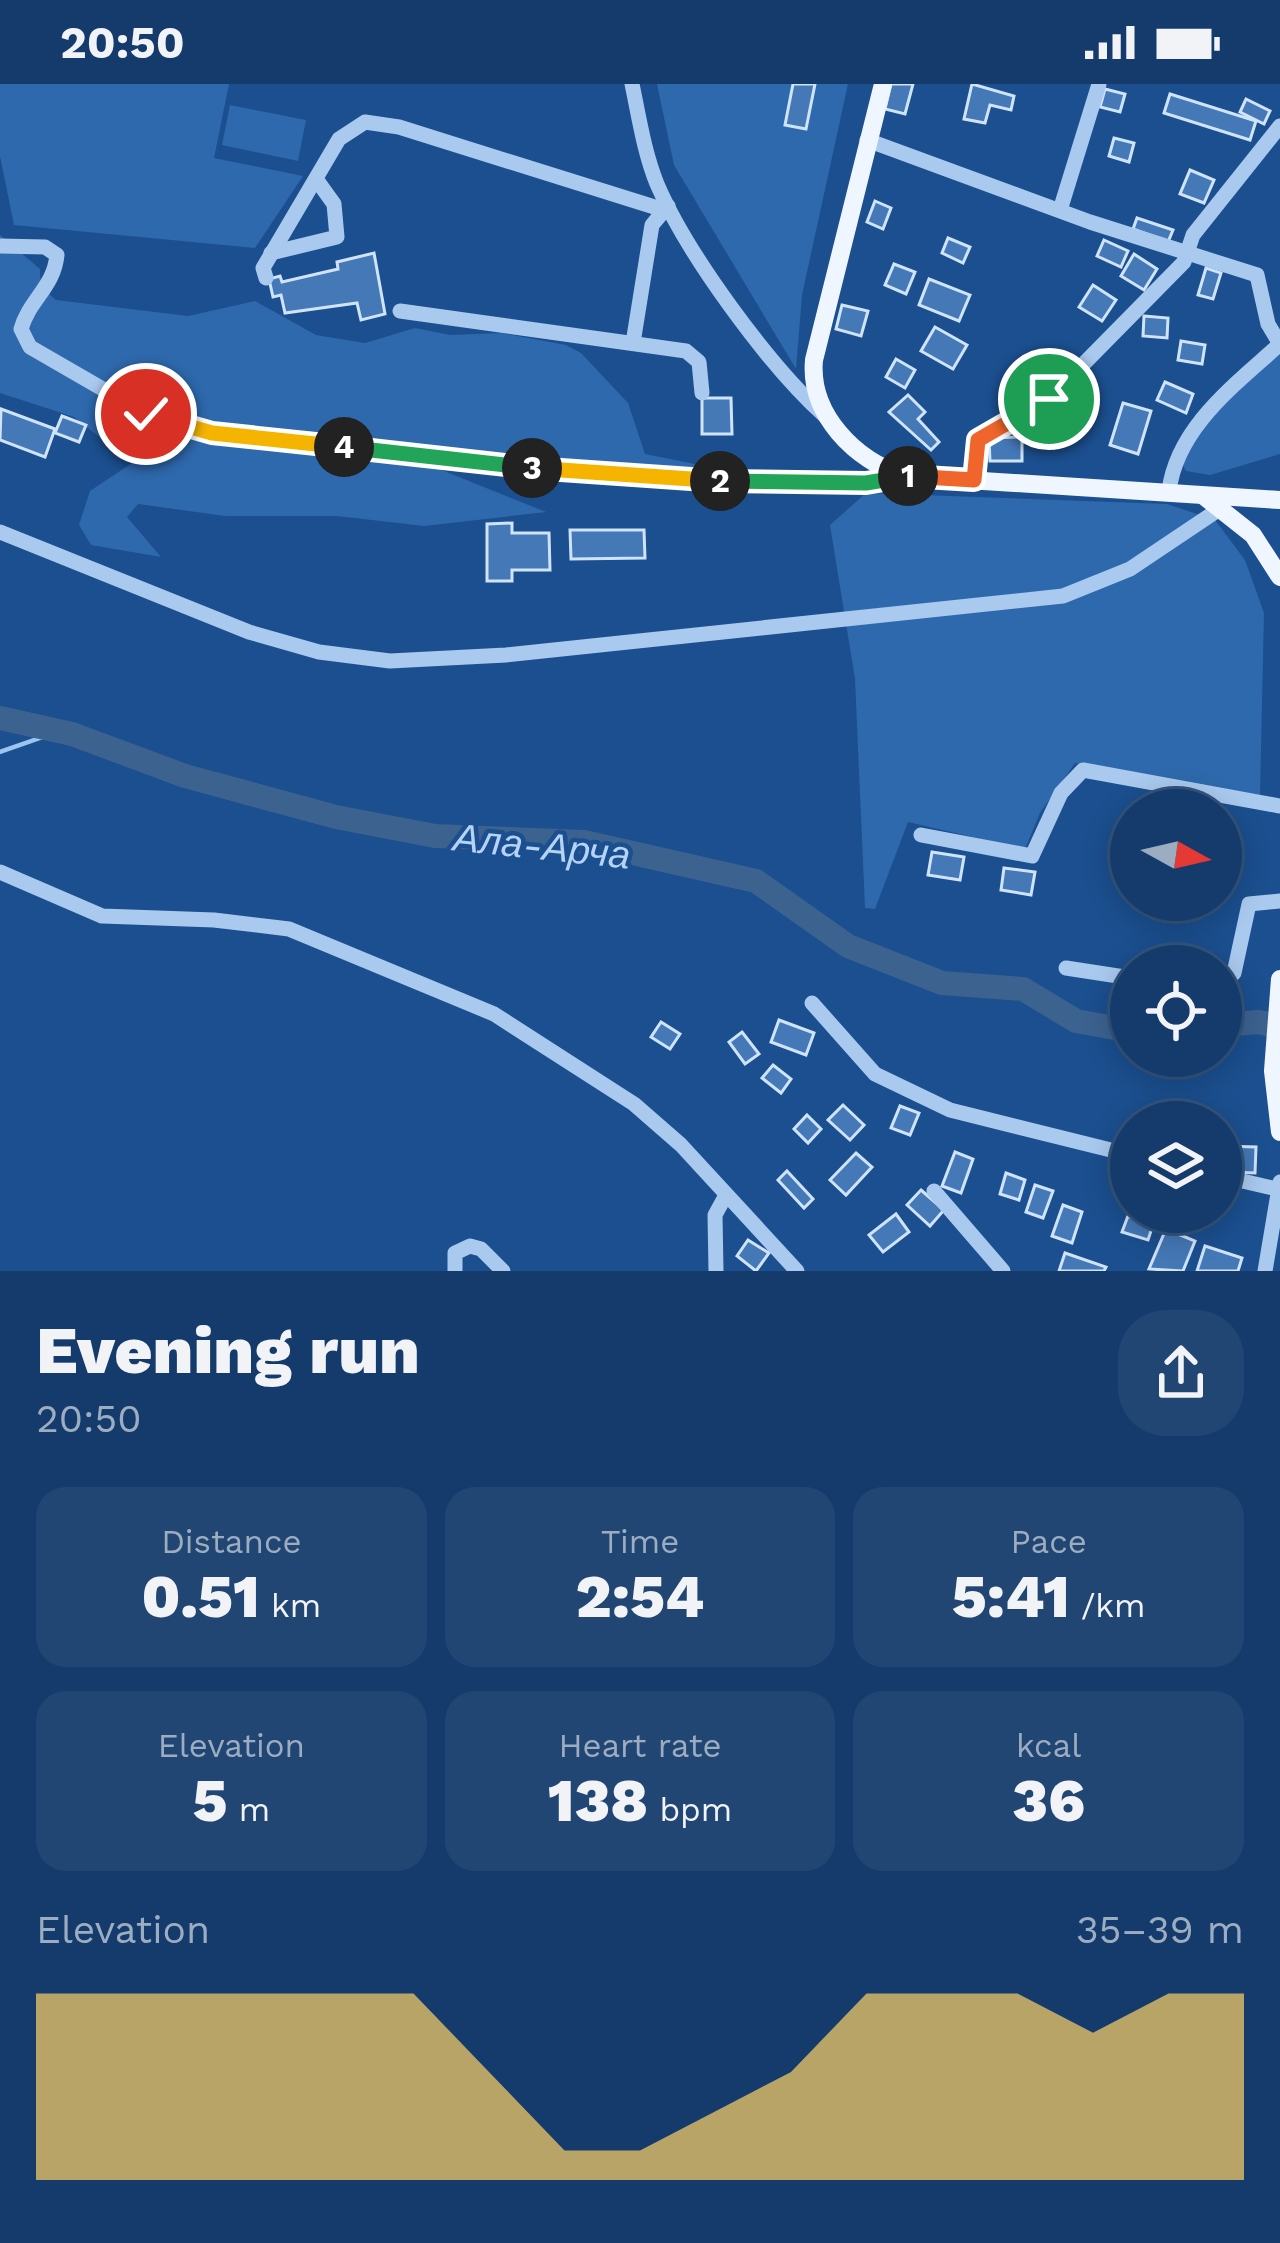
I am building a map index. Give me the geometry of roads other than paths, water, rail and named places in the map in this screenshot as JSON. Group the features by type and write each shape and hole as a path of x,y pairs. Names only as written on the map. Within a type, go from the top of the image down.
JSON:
{"main road":[{"path":"883,84 814,360 814,391 832,423 873,464 905,476 1280,500"},
{"path":"1201,494 1253,535 1280,578"},
{"path":"1280,979 1273,1071 1280,1132"}],"street":[{"path":"632,84 650,164 666,208 796,390 832,423"},
{"path":"1061,207 1099,84"},
{"path":"266,278 263,268 271,253 351,127 380,123 666,208"},
{"path":"974,480 978,440 1049,399 1184,262 1193,235 1280,126"},
{"path":"867,140 1258,275 1268,324 1280,344 1208,411 1177,456 1168,490"},
{"path":"271,253 337,237 334,204 316,178"},
{"path":"633,343 652,225 666,208"},
{"path":"0,246 45,247 57,255 55,276 27,308 21,329 30,346 146,414 212,433 586,474 866,483 905,476"},
{"path":"400,311 693,354 703,393"},
{"path":"0,532 249,632 320,652 390,661 506,655 1064,596 1130,569 1221,508"},
{"path":"921,836 1032,856 1061,793 1083,770 1280,806"},
{"path":"0,872 102,916 290,929 494,1014 587,1070 681,1145 797,1271"},
{"path":"1240,945 1249,904 1280,901"},
{"path":"1066,968 1110,975"},
{"path":"812,1003 875,1074 936,1103 1110,1150"},
{"path":"1242,1180 1279,1186 1269,1236 1270,1265"},
{"path":"934,1191 1003,1271"},
{"path":"716,1271 715,1215 726,1196"},
{"path":"455,1271 455,1253 470,1246 482,1249 502,1271"}],"waterway":[{"name":"Ала-Арча","path":"0,718 72,734 185,776 336,817 435,836 584,842 756,881 848,946 942,983 1023,989 1076,1021 1110,1027"},
{"path":"0,752 60,731"},
{"name":"Ала-Арча","path":"1242,1023 1280,1027"}]}
